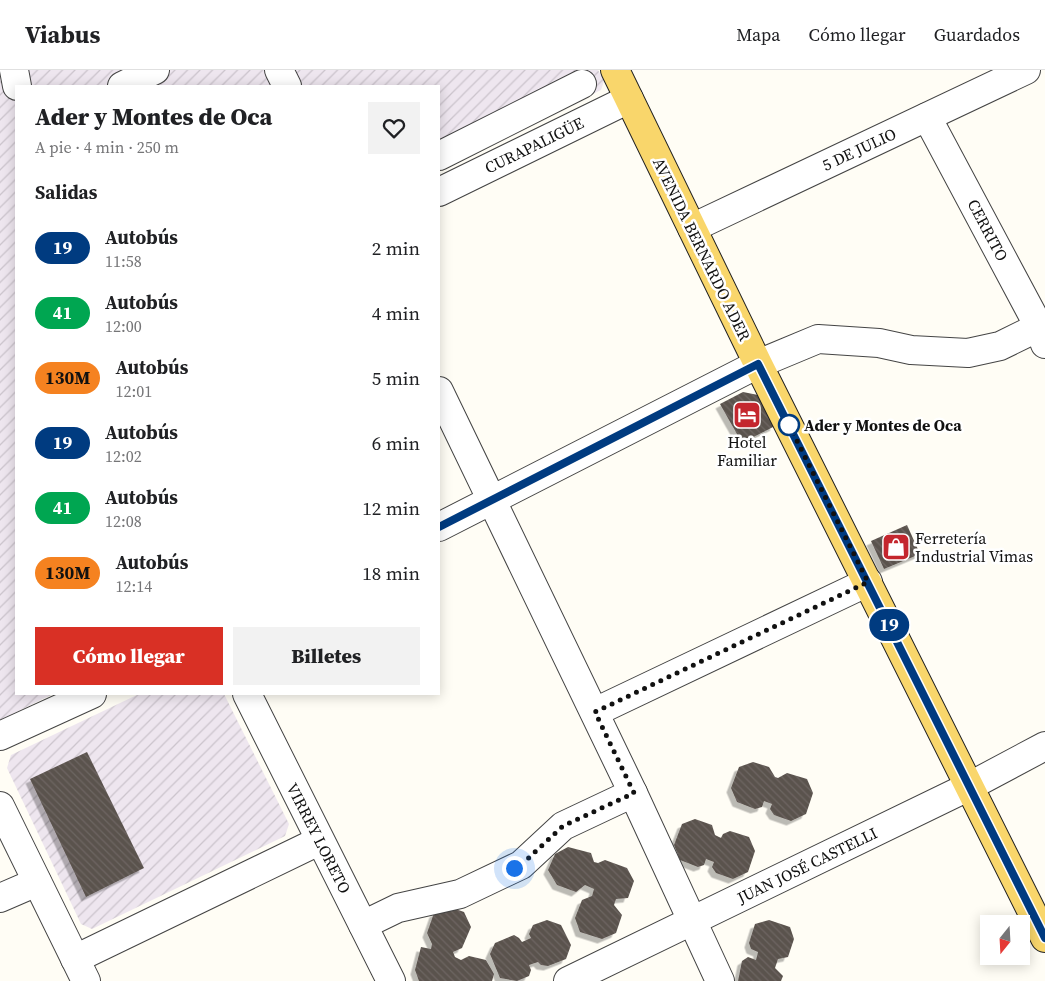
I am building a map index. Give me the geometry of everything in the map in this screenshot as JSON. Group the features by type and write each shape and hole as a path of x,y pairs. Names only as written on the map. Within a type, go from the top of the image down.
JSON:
{"main road":[{"name":"AVENIDA BERNARDO ADER","path":"615,70 758,364 1045,938"}],"street":[{"path":"14,70 17,85"},
{"path":"279,70 286,85"},
{"name":"5 DE JULIO","path":"692,228 1026,70"},
{"path":"124,85 152,71"},
{"path":"440,155 582,84"},
{"name":"CURAPALIGÜE","path":"440,192 629,99"},
{"name":"CERRITO","path":"927,117 1043,332"},
{"path":"440,526 758,364 818,338 879,343 911,350 968,353 1000,346 1043,332"},
{"path":"440,393 634,793 720,981"},
{"path":"595,712 868,582"},
{"path":"0,736 90,695"},
{"name":"VIRREY LORETO","path":"247,695 319,841 392,981"},
{"name":"JUAN JOSÉ CASTELLI","path":"568,981 970,786 1045,746"},
{"path":"363,925 398,908 460,894 521,865 563,826 634,793"},
{"path":"0,806 80,970 319,841"},
{"path":"0,898 37,882"}],"shaded area":[{"path":"0,70 598,70 604,81 601,90 440,169 440,85 15,85 15,695 51,695 0,720"},
{"path":"137,695 224,695 289,824 285,836 92,929 81,924 7,768 11,755"}],"building":[{"name":"Hotel Familiar","path":"743,392 758,395 775,426 742,443 720,404"},
{"name":"Ferretería Industrial Vimas","path":"907,525 920,554 884,569 871,541"},
{"path":"87,752 144,868 86,897 30,779"},
{"path":"753,762 769,767 775,777 778,778 787,773 807,779 813,793 806,814 791,821 774,815 770,809 772,804 764,801 762,807 755,809 737,802 731,788 739,767"},
{"path":"695,819 712,825 715,835 721,838 723,834 730,831 749,837 755,851 748,872 733,879 716,873 712,867 714,862 706,859 704,865 698,867 680,860 674,845 682,824"},
{"path":"568,847 591,853 594,862 598,863 605,860 627,868 634,881 628,898 616,899 614,905 622,915 616,933 602,939 580,932 575,918 582,900 592,896 594,889 585,885 576,892 557,885 548,870 555,854"},
{"path":"447,906 464,912 471,927 462,948 453,952 455,957 461,960 469,956 486,960 494,974 492,981 419,981 415,970 421,947 431,949 432,944 427,933 434,913"},
{"path":"547,920 561,925 571,945 566,959 548,966 541,965 538,962 529,965 531,970 529,976 517,981 500,978 490,954 495,943 514,935 522,942 531,938 529,934 533,925"},
{"path":"769,920 790,927 794,939 788,957 778,959 775,968 783,976 781,981 738,981 742,961 748,957 756,960 758,952 751,949 749,943 755,924"}],"bus line":[{"name":"19","path":"440,526 758,364 1045,938"}],"place":[{"name":"Hotel Familiar","path":"747,415"},
{"name":"Ader y Montes de Oca","path":"789,425"},
{"name":"Ferretería Industrial Vimas","path":"896,547"}],"route":[{"path":"514,868 521,865 563,826 634,793 595,712 868,582 789,425"}]}
